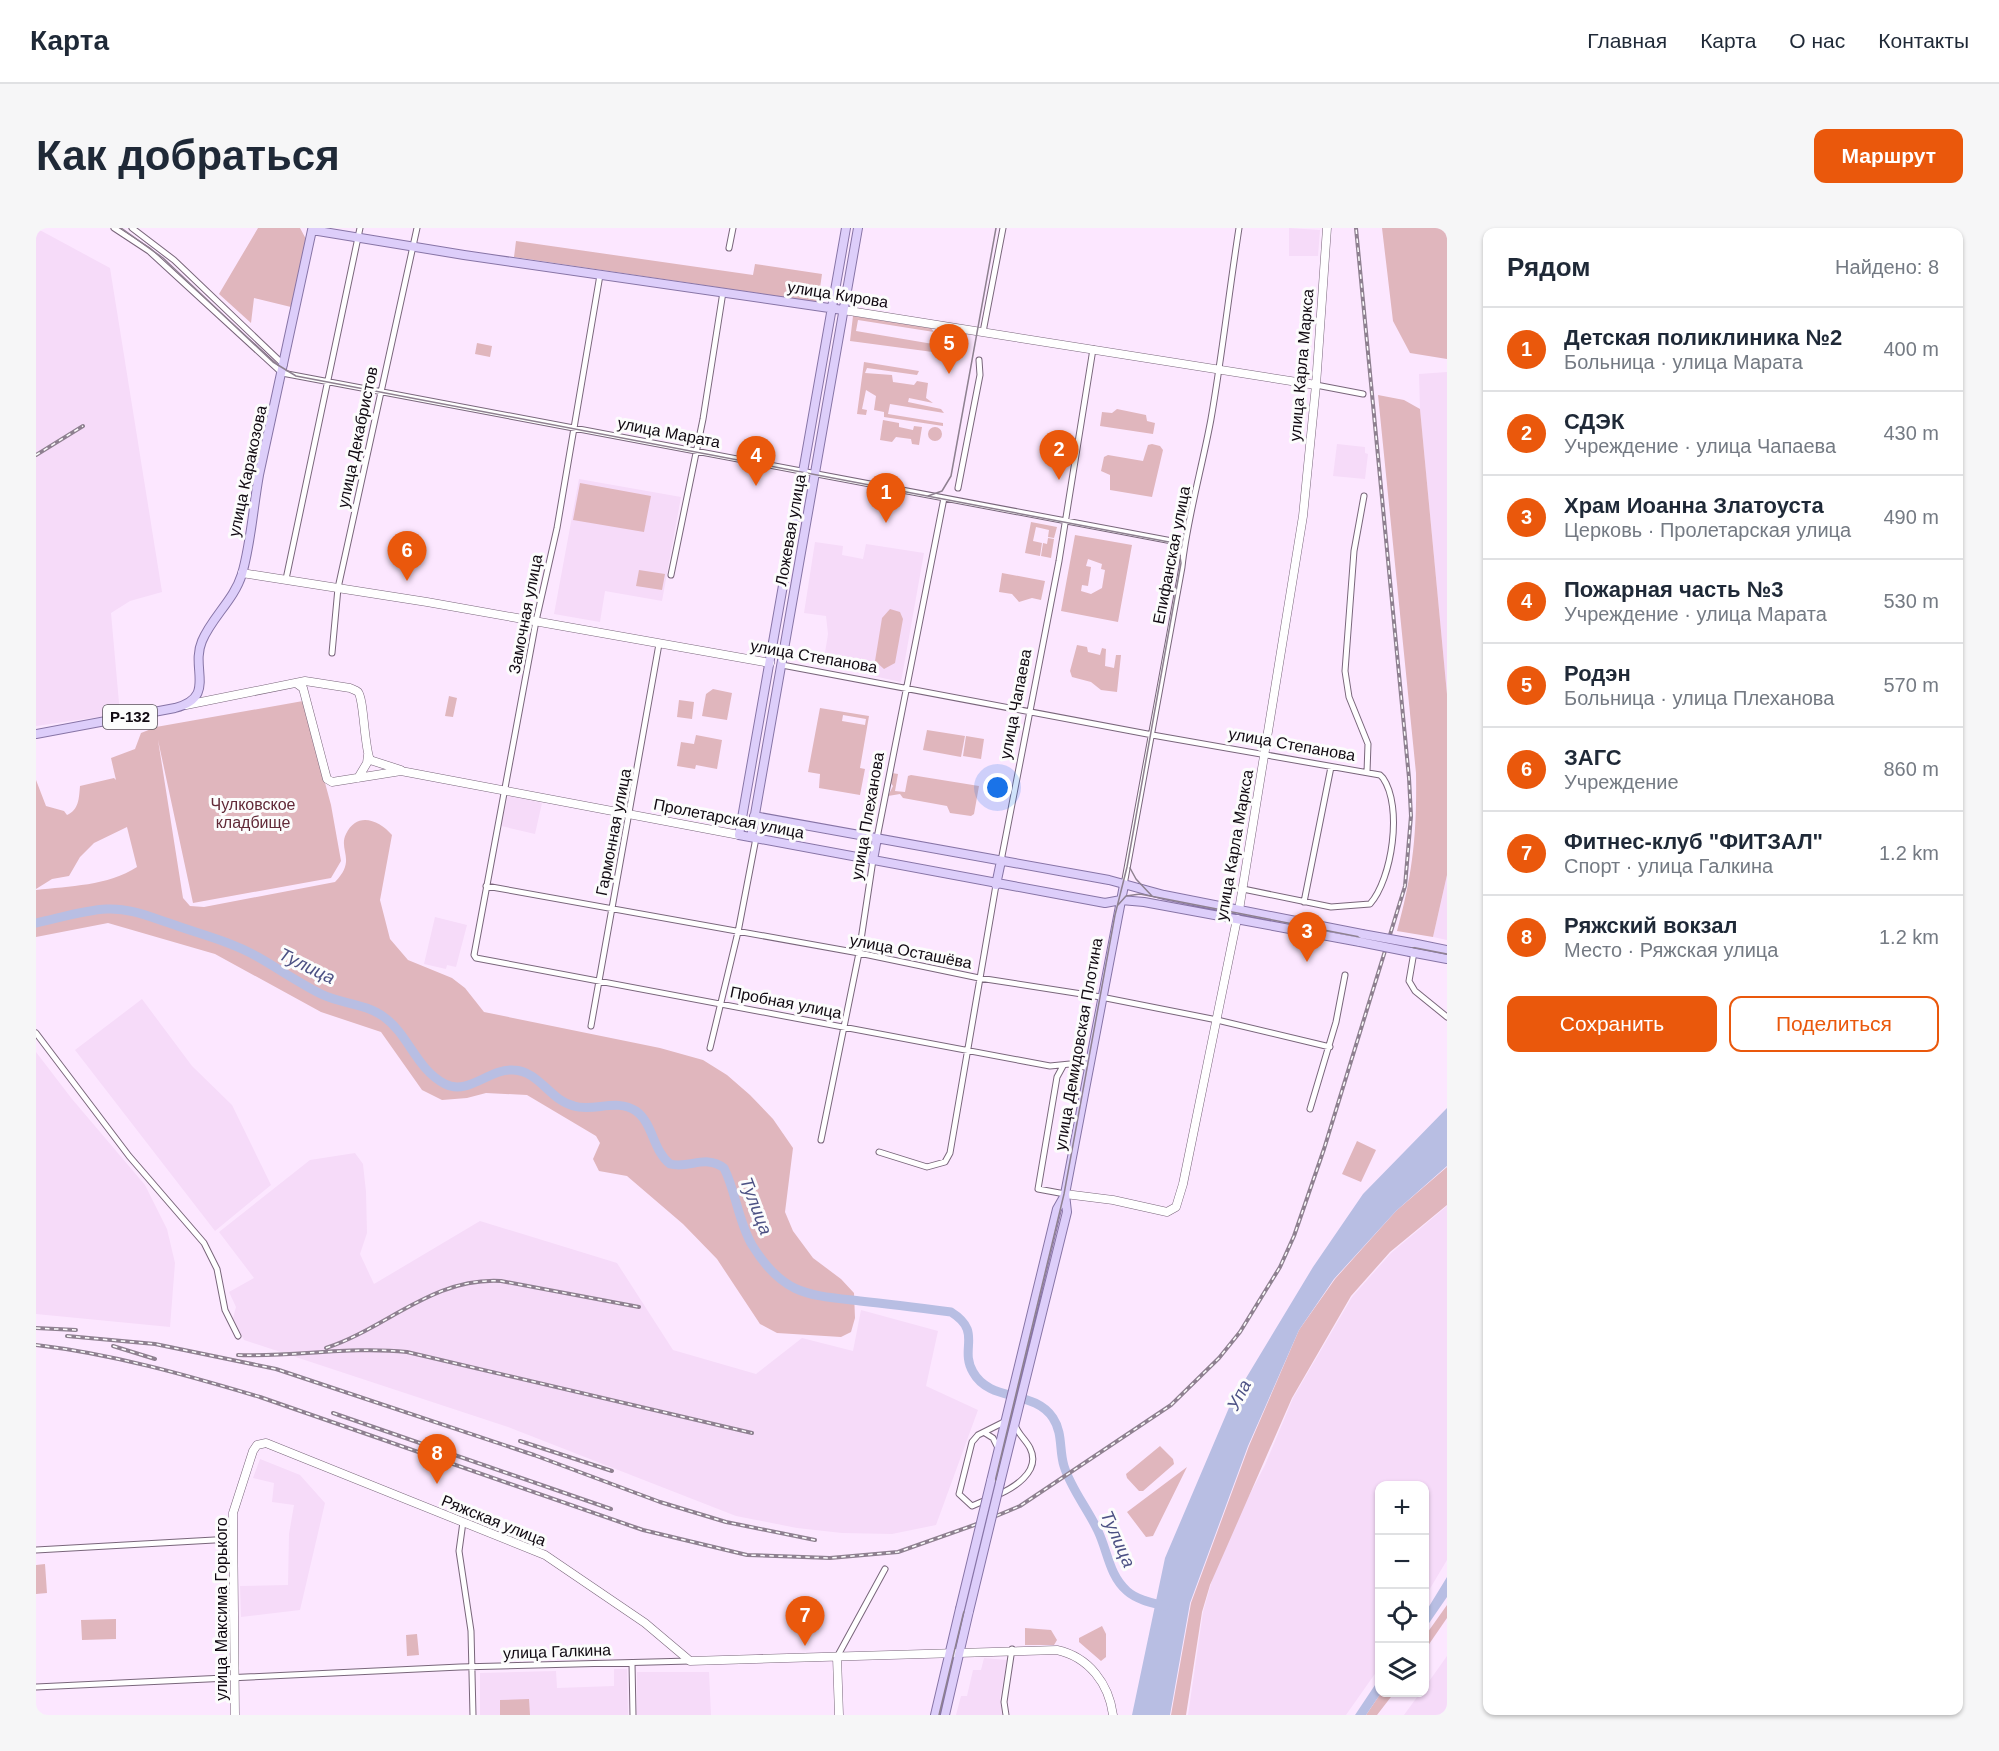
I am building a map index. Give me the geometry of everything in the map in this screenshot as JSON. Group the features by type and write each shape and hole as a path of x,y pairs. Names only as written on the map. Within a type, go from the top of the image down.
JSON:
{"main road":[{"name":"Ложевая улица","path":"739,835 846,228"},
{"name":"Ложевая улица","path":"757,838 754,816 858,228"},
{"name":"улица Кирова","path":"311,229 600,275 843,310"},
{"name":"улица Каракозова","path":"200,682 199,657 202,640 234,592 242,573 260,475 285,370 311,229"},
{"path":"790,552 801,554"},
{"name":"улица Степанова","path":"770,663 782,665"},
{"path":"186,705 196,697 200,682"},
{"name":"Р-132","path":"36,734 186,705"},
{"name":"Пролетарская улица","path":"754,816 1109,880 1238,914 1412,949"},
{"path":"757,838 758,825 768,818"},
{"name":"Пролетарская улица","path":"739,835 996,885 1105,903 1121,900 1238,914"},
{"name":"улица Плеханова","path":"873,860 877,838"},
{"name":"улица Чапаева","path":"996,885 1001,861"},
{"path":"1121,900 1124,885"},
{"name":"улица Демидовская Плотина","path":"1019,1385 1034,1305 1057,1209 1065,1194 1121,900"},
{"path":"1412,949 1447,950"},
{"path":"1412,949 1447,959"},
{"name":"улица Демидовская Плотина","path":"945,1715 955,1651 1009,1422 1045,1302 1067,1212 1065,1194"},
{"path":"1034,1305 1045,1302"},
{"name":"улица Демидовская Плотина","path":"935,1715 955,1651"}],"street":[{"name":"улица Марата","path":"114,228 149,251 285,370 328,381 1172,541 1182,553"},
{"path":"286,579 360,228"},
{"name":"улица Декабристов","path":"332,653 338,588 417,228"},
{"path":"729,248 734,228"},
{"path":"983,332 1003,228"},
{"name":"Епифанская улица","path":"1124,885 1182,567 1182,553 1192,515 1218,370 1239,228"},
{"name":"улица Карла Маркса","path":"1065,1194 1113,1200 1167,1212 1176,1207 1184,1184 1243,889 1303,516 1316,385 1327,228"},
{"path":"132,239 134,230 174,260 285,370"},
{"name":"Замочная улица","path":"476,958 473,951 536,621 557,528 600,275"},
{"path":"671,575 696,451 723,292"},
{"name":"улица Кирова","path":"843,310 1363,394"},
{"name":"улица Чапаева","path":"1001,861 1066,521 1093,350"},
{"path":"958,488 980,375 979,360"},
{"path":"1364,496 1354,551 1345,671 1349,697 1368,744 1367,772"},
{"name":"улица Плеханова","path":"877,838 944,498"},
{"name":"улица Степанова","path":"242,573 536,621 770,663"},
{"name":"Гармонная улица","path":"591,1026 659,644"},
{"name":"улица Степанова","path":"782,665 1151,735 1380,775 1386,782 1394,813 1392,850 1380,890 1370,904 1342,908 1305,902"},
{"path":"200,682 204,694 211,700"},
{"path":"186,705 296,683 322,683 359,693 368,754 367,763 357,778"},
{"name":"Пролетарская улица","path":"296,683 303,688 320,757 327,778 331,782 401,771 739,835"},
{"path":"368,754 374,762 401,771"},
{"path":"1243,889 1305,902 1331,767"},
{"name":"Ложевая улица","path":"710,1048 738,932 757,838"},
{"name":"улица Плеханова","path":"821,1140 859,953 873,860"},
{"name":"улица Чапаева","path":"879,1152 913,1164 938,1166 945,1162 950,1153 996,885"},
{"name":"улица Осташёва","path":"486,886 859,953 979,978 1101,997 1217,1020 1330,1047"},
{"path":"1412,949 1409,981 1415,991 1447,1017"},
{"name":"Пробная улица","path":"476,958 1050,1066 1090,1068"},
{"path":"1310,1109 1330,1047 1346,975"},
{"path":"36,1033 129,1156 204,1243 217,1269 225,1311 238,1336"},
{"name":"улица Демидовская Плотина","path":"1064,1065 1057,1077 1038,1189 1065,1194"},
{"path":"1009,1422 1027,1443 1033,1457 1030,1469 1022,1481 1010,1490 972,1506 959,1494 972,1442 984,1433 1009,1422"},
{"path":"984,1433 993,1438 1003,1450 1017,1443 1027,1443"},
{"name":"Ряжская улица","path":"266,1443 508,1538 552,1560 648,1625 690,1661"},
{"name":"улица Максима Горького","path":"235,1715 232,1539 234,1506 253,1451 257,1445 266,1443"},
{"path":"463,1522 459,1551 474,1667 473,1715"},
{"path":"36,1550 232,1539"},
{"path":"839,1715 837,1657 885,1569"},
{"path":"1006,1715 1004,1702 1012,1649"},
{"name":"улица Галкина","path":"36,1687 474,1667 837,1657 1012,1649 1057,1650 1078,1658 1104,1683 1113,1715"},
{"path":"632,1663 633,1715"}],"shaded area":[{"path":"36,228 110,268 162,592 130,601 111,613 120,714 36,726"},
{"path":"1289,228 1320,230 1318,256 1289,256"},
{"path":"1447,372 1447,694 1420,409 1419,374"},
{"path":"1337,444 1365,447 1365,453 1368,454 1365,479 1333,476"},
{"path":"579,479 681,497 662,601 605,591 600,622 554,614"},
{"path":"815,542 843,546 842,555 863,559 866,544 924,553 901,682 823,665 828,634 826,616 804,613"},
{"path":"508,795 542,803 535,834 501,826"},
{"path":"1447,875 1447,940 1433,937"},
{"path":"435,917 467,925 456,967 447,965 446,969 424,964"},
{"path":"142,999 192,1066 232,1105 271,1185 215,1231 75,1050"},
{"path":"36,1052 72,1099 145,1185 167,1229 175,1263 170,1327 36,1314"},
{"path":"355,1153 363,1164 366,1192 367,1233 360,1254 374,1284 480,1221 617,1263 673,1350 756,1374 802,1338 853,1351 861,1310 938,1331 926,1386 978,1410 936,1525 892,1534 842,1533 797,1528 736,1516 508,1427 244,1340 233,1318 236,1307 229,1292 254,1278 219,1232 310,1160"},
{"path":"1447,1206 1447,1560 1429,1590 1429,1481 1375,1481 1375,1674 1346,1715 1188,1715 1203,1612 1220,1552 1265,1465 1293,1398 1352,1297 1391,1253"},
{"path":"260,1459 300,1475 325,1503 300,1610 241,1617 240,1586 288,1585 289,1534 294,1505 272,1502 274,1483 253,1478"},
{"path":"1447,1656 1447,1715 1404,1715 1417,1697 1429,1697 1429,1681"},
{"path":"984,1658 1007,1660 1000,1698 1002,1715 956,1715 961,1696 967,1696 973,1670 981,1670"},
{"path":"614,1669 627,1669 628,1715 480,1715 480,1673 556,1671 557,1688 614,1686"},
{"path":"637,1672 709,1672 711,1715 637,1715"}],"green space":[{"path":"258,228 300,228 306,239 291,307 254,298 251,323 219,294"},
{"path":"1382,228 1447,228 1447,359 1410,353 1393,321"},
{"path":"516,241 753,275 755,264 822,274 818,302 514,257"},
{"path":"853,316 931,328 934,332 858,320 856,331 933,344 933,351 963,356 850,341"},
{"path":"941,330 967,334 964,350 959,349 961,336 939,332"},
{"path":"477,343 492,346 490,357 475,354"},
{"path":"864,362 919,371 917,375 867,368 865,373 892,375 893,382 914,385 917,381 928,383 926,398 933,403 909,398 908,402 941,409 944,413 890,404 888,414 943,423 943,426 884,417 884,412 874,410 876,396 866,390 862,409 867,410 866,415 857,414"},
{"path":"1378,395 1404,400 1420,409 1447,694 1447,875 1433,937 1397,931 1413,853 1416,773"},
{"path":"1117,409 1146,415 1147,421 1155,423 1153,434 1100,426 1102,412 1112,413"},
{"path":"883,420 899,423 899,427 913,430 914,426 922,427 919,445 912,444 911,439 896,437 892,442 880,440"},
{"path":"935,427 940,429 942,434 940,439 935,441 930,439 928,434 930,429"},
{"path":"1148,445 1160,446 1163,450 1152,497 1110,490 1110,475 1101,471 1104,457 1108,455 1143,461"},
{"path":"580,483 651,496 644,532 573,520"},
{"path":"1031,522 1057,527 1054,538 1048,537 1049,530 1036,527 1033,541 1042,543 1040,556 1025,553"},
{"path":"1075,535 1132,545 1118,622 1061,611","holes":["1088,559 1102,564 1101,569 1105,570 1102,588 1091,594 1081,591 1082,585 1088,586 1091,567 1086,566"]},
{"path":"1048,538 1054,539 1051,558 1041,556 1043,543 1047,544"},
{"path":"639,570 665,574 662,590 636,586"},
{"path":"1002,573 1045,581 1041,600 1032,598 1019,602 1012,594 999,592"},
{"path":"890,609 900,612 903,619 895,663 884,669 875,661 882,618"},
{"path":"1077,645 1087,647 1088,652 1100,655 1102,648 1106,649 1105,666 1114,668 1116,655 1121,655 1117,692 1101,690 1091,682 1072,677 1070,671"},
{"path":"713,689 732,693 727,720 702,716 706,694"},
{"path":"449,696 457,698 453,717 445,716"},
{"path":"679,700 694,702 692,719 677,717"},
{"name":"Чулковское кладбище","path":"303,701 331,805 341,861 331,878 193,903 158,740 183,898 190,906 204,907 335,882 345,867 344,840 351,827 362,820 381,825 392,835 380,900 390,939 408,960 452,978 465,988 484,1012 660,1048 703,1060 727,1075 773,1119 793,1148 785,1212 793,1231 813,1258 841,1279 854,1293 855,1318 851,1332 841,1337 777,1333 760,1324 717,1259 683,1224 627,1176 599,1171 593,1159 600,1143 596,1136 527,1095 486,1093 467,1098 442,1100 422,1090 381,1032 321,1012 215,954 108,923 36,937 36,890 101,882 137,867 127,827 94,843 80,857 69,876 52,879 36,889 36,780 46,806 64,811 67,815 76,807 80,786 114,778 116,780 111,758 135,749 141,733 156,727"},
{"path":"820,708 869,716 860,768 865,769 860,795 819,788 820,774 808,772","holes":["843,715 866,719 865,725 842,721"]},
{"path":"927,730 965,736 961,757 923,750"},
{"path":"696,735 722,740 717,769 696,765 695,769 677,766 681,742 694,744"},
{"path":"966,736 984,739 981,759 963,756"},
{"path":"892,773 898,774 895,791 905,792 908,776 911,775 979,786 974,814 971,816 950,813 947,806 903,798 900,794 888,796 893,786 890,782"},
{"path":"1357,1141 1376,1150 1361,1182 1342,1174"},
{"path":"1447,1167 1447,1205 1390,1252 1351,1296 1292,1398 1210,1585 1202,1612 1186,1715 1171,1715 1191,1603 1249,1446 1299,1330 1335,1279 1396,1211"},
{"path":"1160,1446 1173,1459 1174,1464 1143,1491 1139,1491 1126,1474"},
{"path":"1187,1467 1153,1536 1146,1537 1127,1512"},
{"path":"45,1564 47,1593 36,1594 36,1565"},
{"path":"1447,1605 1447,1618 1429,1644 1429,1630"},
{"path":"116,1619 116,1639 82,1640 81,1620"},
{"path":"1102,1626 1106,1634 1106,1657 1101,1661 1079,1642 1079,1638"},
{"path":"1025,1628 1051,1630 1057,1640 1054,1645 1025,1645"},
{"path":"417,1634 419,1655 407,1656 406,1635"},
{"path":"1378,1697 1391,1697 1377,1715 1366,1715"},
{"path":"529,1699 530,1715 500,1715 500,1700"}],"water":[{"name":"Упа","path":"1447,1108 1447,1166 1396,1211 1334,1279 1299,1330 1248,1446 1190,1603 1170,1715 1132,1715 1165,1558 1231,1403 1313,1267 1363,1194"},
{"path":"1447,1577 1447,1597 1429,1623 1429,1606"},
{"path":"1375,1685 1375,1697 1378,1697 1366,1715 1355,1715"}],"waterway":[{"name":"Тулица","path":"36,923 107,909 146,915 237,946 321,994 377,1012 393,1024 427,1070 445,1084 462,1087 496,1073 513,1070 538,1080 565,1103 582,1107 613,1105 629,1107 636,1111 642,1116 660,1152 670,1164 710,1162 724,1168 747,1236 763,1262 786,1283 798,1290 825,1297 951,1312 961,1319 968,1333 969,1363 981,1382 1001,1393 1035,1403 1053,1418 1060,1436 1067,1474 1098,1531 1116,1578 1135,1597 1165,1606"}],"tram line":[{"path":"121,228 163,258 273,362 296,376 1169,542 1179,550 1181,563 1127,867 1115,915 1064,1194 939,1715"},
{"path":"928,496 942,491 951,476 996,228"},
{"path":"1130,868 1136,879 1152,896"},
{"path":"1118,905 1126,896 1140,894 1447,954"}],"railway":[{"path":"36,1345 121,1360 177,1373 260,1397 643,1530 747,1555 830,1558 898,1552 1020,1506 1171,1405 1219,1358 1240,1332 1280,1267 1294,1236 1324,1149 1405,886 1411,816 1409,778 1356,228"},
{"path":"36,455 83,426"},
{"path":"326,1348 370,1329 432,1295 476,1282 501,1281 639,1307"},
{"path":"36,1328 76,1330"},
{"path":"67,1336 155,1344 276,1369 534,1455 660,1502 726,1522 815,1540"},
{"path":"113,1346 155,1359"},
{"path":"238,1355 365,1350 407,1352 752,1433"},
{"path":"333,1413 611,1509"},
{"path":"520,1441 612,1471"}],"place":[{"name":"Родэн","path":"949,374"},
{"name":"СДЭК","path":"1059,480"},
{"name":"Пожарная часть №3","path":"756,486"},
{"name":"Детская поликлиника №2","path":"886,523"},
{"name":"ЗАГС","path":"407,581"},
{"name":"Храм Иоанна Златоуста","path":"1307,962"},
{"name":"Ряжский вокзал","path":"437,1484"},
{"name":"Фитнес-клуб \"ФИТЗАЛ\"","path":"805,1646"}]}
